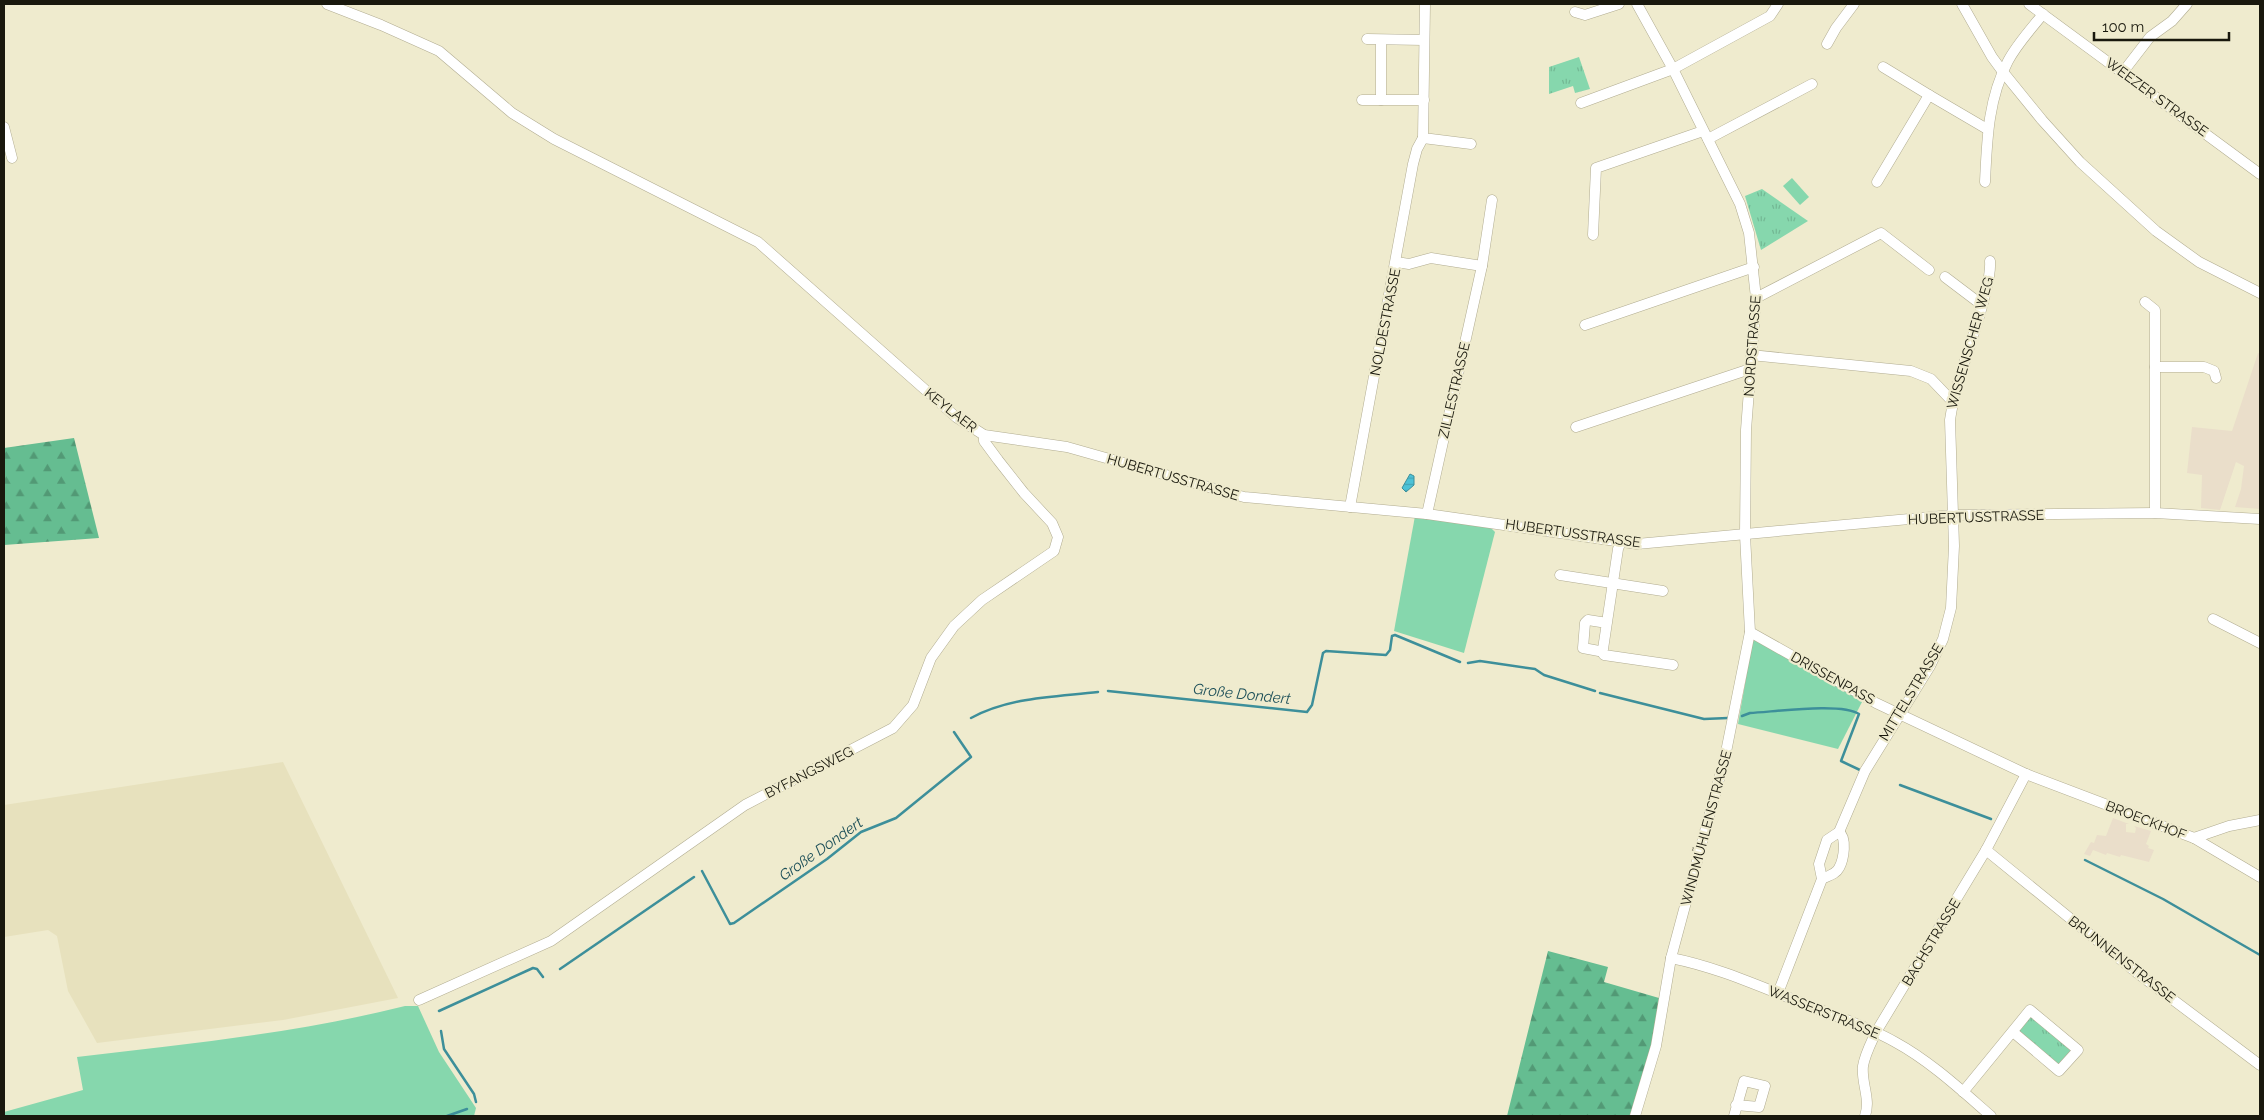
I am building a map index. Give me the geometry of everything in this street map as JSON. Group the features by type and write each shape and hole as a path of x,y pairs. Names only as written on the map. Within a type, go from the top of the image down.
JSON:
{"street":[{"name":"KEYLAER","path":"327,4 380,24 439,51 512,113 554,140 758,242 956,418 984,435"},
{"name":"NOLDESTRASSE","path":"1350,507 1413,164 1416,150 1424,138 1425,4"},
{"path":"1575,12 1585,15 1619,4"},
{"name":"NORDSTRASSE","path":"1637,4 1673,69 1740,204 1749,233 1756,298 1746,430 1745,535"},
{"path":"1581,103 1673,69 1770,16 1778,4"},
{"path":"1827,44 1854,4"},
{"path":"1962,4 1992,57 2042,120 2080,162 2156,231 2199,262 2226,278 2260,293"},
{"name":"WEEZER STRASSE","path":"2029,4 2260,174"},
{"path":"2123,72 2150,37 2172,21 2187,4"},
{"path":"1985,182 1987,129 1994,94 2008,60 2043,14"},
{"path":"1366,39 1424,40"},
{"path":"1381,40 1381,100"},
{"path":"1883,67 1987,129"},
{"path":"1593,234 1596,168 1706,135 1812,84"},
{"path":"1877,182 1929,96"},
{"path":"1362,100 1424,100"},
{"path":"4,128 12,158"},
{"path":"1424,138 1471,144"},
{"name":"ZILLESTRASSE","path":"1426,514 1482,266 1492,200"},
{"path":"1756,298 1881,232 1929,270"},
{"path":"1396,262 1409,264 1431,258 1482,266"},
{"name":"WISSENSCHER WEG","path":"1953,515 1950,420 1952,401 1982,305 1991,269 1990,260"},
{"path":"1585,325 1754,267"},
{"path":"1946,276 1982,305"},
{"path":"2145,302 2155,310 2155,513"},
{"path":"1751,355 1911,371 1930,379 1952,401"},
{"path":"2155,367 2204,367 2214,372 2216,378"},
{"path":"1576,427 1750,369"},
{"name":"HUBERTUSSTRASSE","path":"984,435 1006,440 1067,447 1244,498 1426,514 1637,544 1953,515 2155,513 2260,519"},
{"name":"BYFANGSWEG","path":"419,1000 551,941 746,806 893,728 914,705 931,658 954,626 982,600 1054,551 1058,543 1055,528 1049,518 1024,493 998,460 984,441 984,435"},
{"path":"998,460 1006,440"},
{"name":"MITTELSTRASSE","path":"1778,993 1822,879 1819,864 1827,840 1839,832 1865,771 1935,656 1943,639 1951,608 1954,546 1953,515"},
{"name":"WINDMÜHLENSTRASSE","path":"1635,1116 1656,1046 1672,958 1725,757 1750,632 1745,535"},
{"path":"1601,651 1621,541"},
{"path":"1560,575 1663,591"},
{"path":"2213,619 2260,644"},
{"path":"1607,622 1588,620 1585,623 1582,647 1601,651 1604,655 1673,665"},
{"name":"DRISSENPASS","path":"1750,632 1876,703 2026,774"},
{"name":"BROECKHOF","path":"2026,774 2194,838 2260,877"},
{"name":"BACHSTRASSE","path":"1865,1116 1868,1109 1863,1066 1876,1032 1986,850 2026,774"},
{"path":"2194,838 2229,826 2260,820"},
{"name":"MITTELSTRASSE","path":"1822,879 1836,872 1840,866 1844,843 1842,834 1839,832"},
{"name":"BRUNNENSTRASSE","path":"1986,850 2136,972 2260,1065"},
{"name":"WASSERSTRASSE","path":"1672,958 1703,964 1876,1032 1896,1042 1964,1092 1991,1116"},
{"path":"1964,1092 2030,1010 2078,1050 2060,1071 2013,1032"},
{"path":"1734,1116 1736,1105"}],"shaded area":[{"path":"2258,353 2260,354 2260,509 2235,507 2241,489 2244,466 2236,462 2220,510 2201,508 2202,475 2187,473 2192,427 2232,431"},
{"path":"283,762 398,998 283,1020 97,1043 68,991 57,936 48,930 4,937 4,805"},
{"path":"2113,818 2129,824 2126,824 2126,832 2135,833 2136,828 2134,826 2151,831 2146,844 2149,846 2148,848 2154,850 2149,862 2121,855 2120,857 2107,853 2106,855 2093,850 2090,856 2084,854 2091,842 2094,843 2097,835 2106,836"}],"green space":[{"path":"1579,57 1590,89 1575,93 1573,86 1549,94 1549,67"},
{"path":"1792,178 1809,197 1800,205 1783,186"},
{"path":"1762,189 1808,221 1761,250 1745,196"},
{"path":"74,438 99,538 4,545 4,448"},
{"path":"1415,516 1490,527 1495,532 1464,653 1394,631"},
{"path":"1753,638 1863,700 1838,749 1738,724"},
{"path":"1548,951 1608,967 1604,982 1659,998 1656,1046 1635,1116 1507,1116"},
{"path":"405,1006 418,1006 439,1052 476,1108 474,1116 4,1116 4,1112 83,1090 77,1057 283,1031"},
{"path":"2031,1016 2074,1050 2060,1066 2018,1032"}],"water":[{"path":"1410,474 1414,476 1414,485 1406,492 1402,488"}],"waterway":[{"name":"Große Dondert","path":"1108,691 1307,712 1312,705 1323,653 1326,651 1386,655 1390,650 1392,636 1395,635 1460,662"},
{"path":"1468,663 1480,661 1535,669 1544,675 1595,691"},
{"name":"Große Dondert","path":"971,718 986,711 1017,702 1098,692"},
{"path":"1600,693 1704,719 1728,718"},
{"path":"1742,716 1750,713 1823,708 1850,710 1859,714 1841,761 1860,770"},
{"name":"Große Dondert","path":"702,871 730,924 734,923 827,859 861,832 896,818 971,757 954,732"},
{"path":"1900,785 1991,819"},
{"path":"2085,860 2163,899 2260,955"},
{"name":"Große Dondert","path":"560,969 694,877"},
{"name":"Große Dondert","path":"439,1011 533,968 537,969 543,977"},
{"name":"Große Dondert","path":"441,1031 444,1049 474,1094 476,1102"},
{"name":"Große Dondert","path":"447,1116 467,1109"}]}
